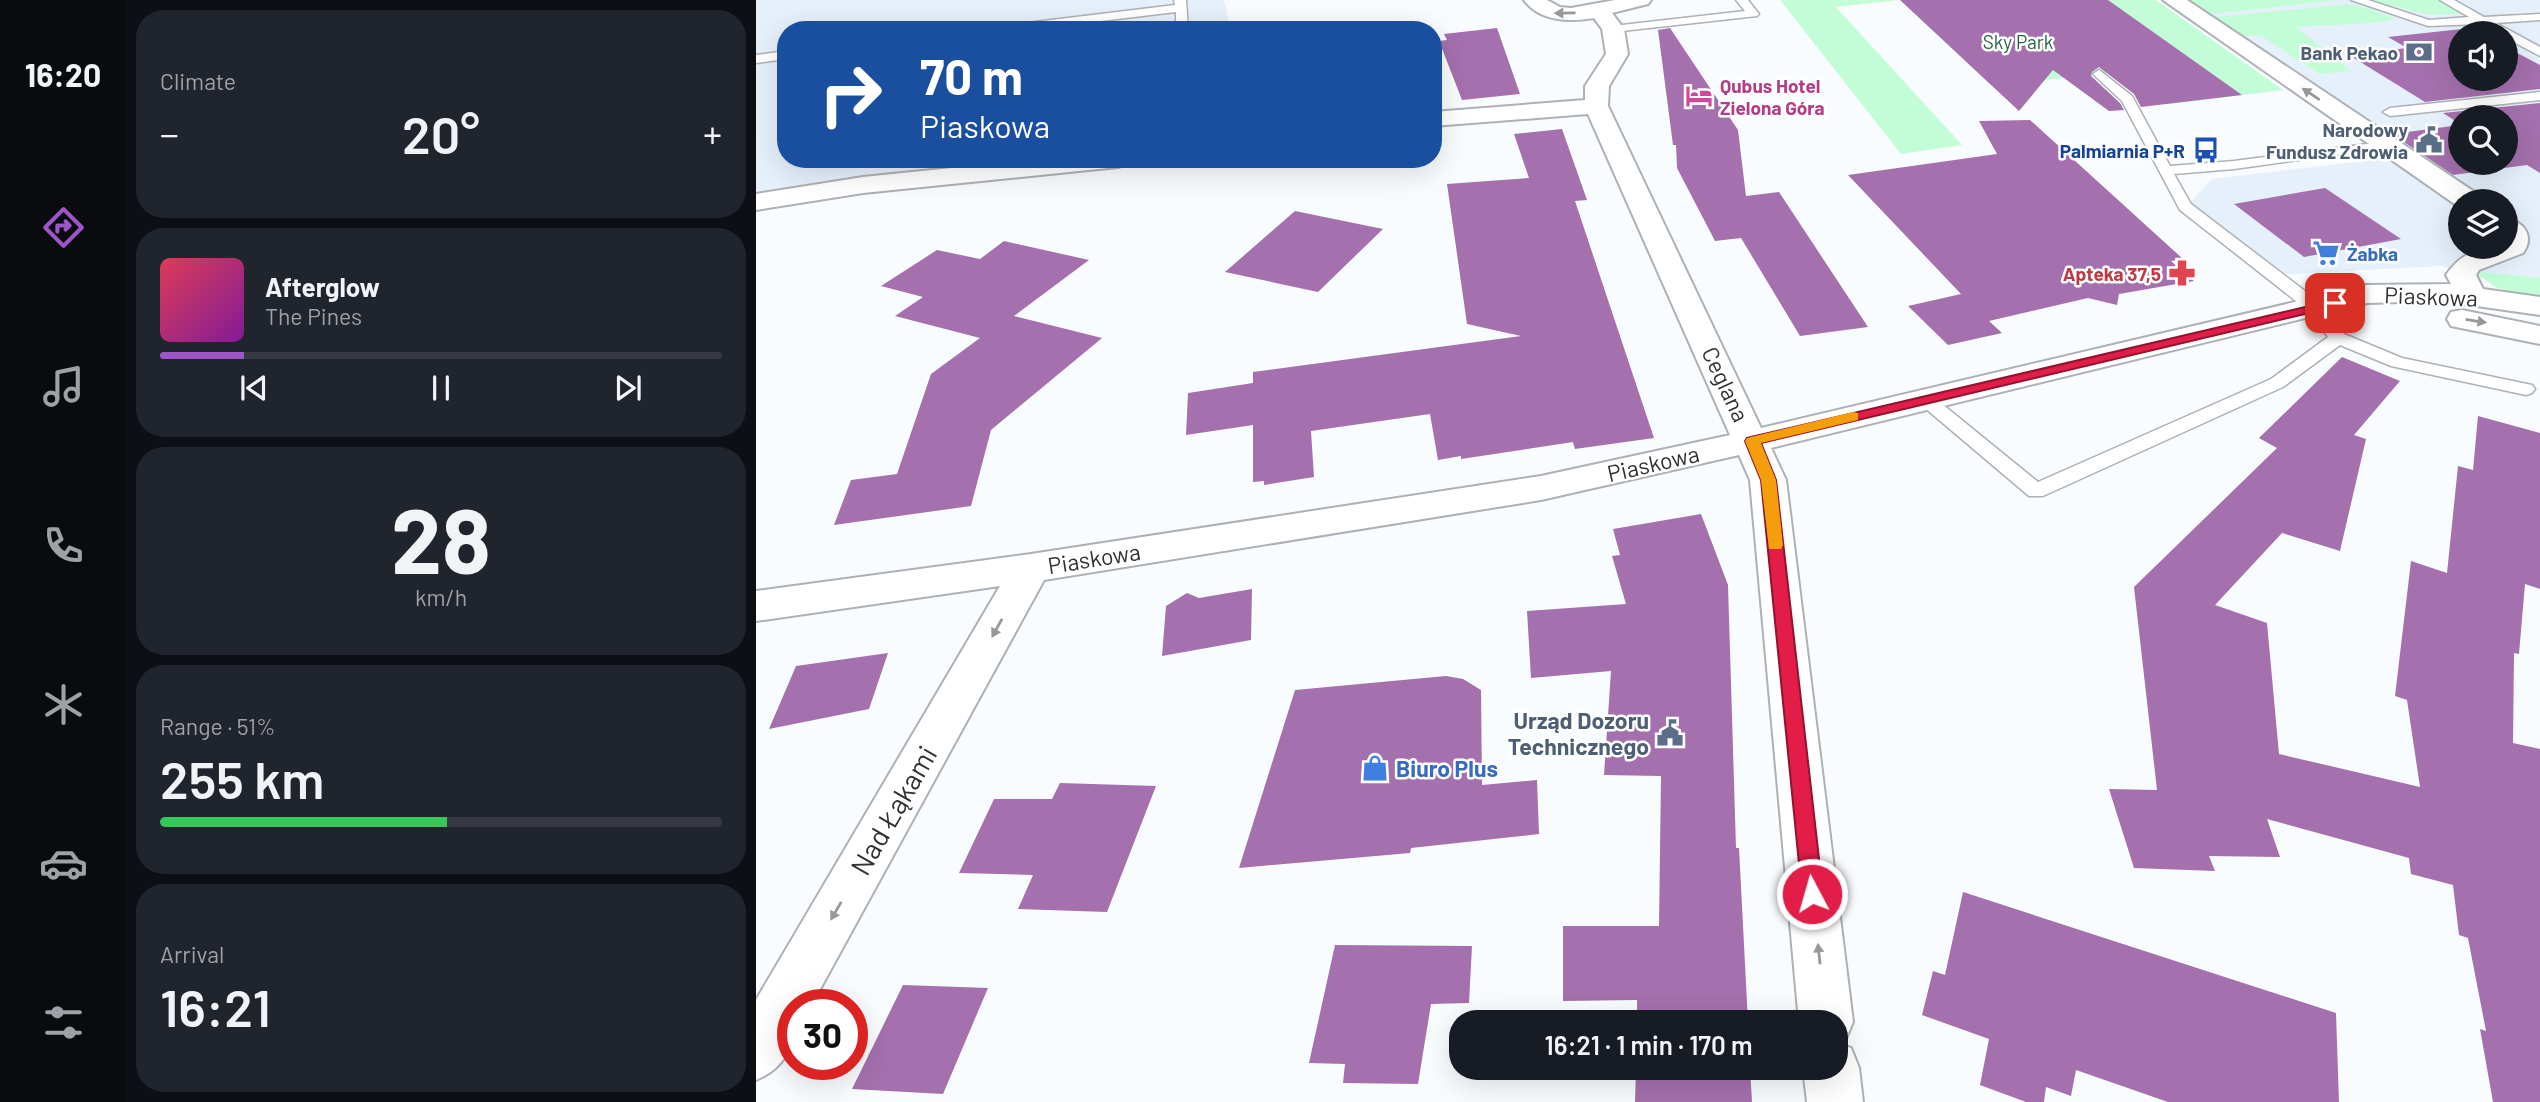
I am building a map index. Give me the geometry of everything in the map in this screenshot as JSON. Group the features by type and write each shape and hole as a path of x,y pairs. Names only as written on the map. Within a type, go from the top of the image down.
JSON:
{"street":[{"path":"1534,0 1541,8 1554,14 1606,20"},
{"path":"1442,118 1596,106 1597,86 1617,54 1606,20 1615,5 1641,0"},
{"path":"2173,0 2451,189"},
{"name":"Ceglana","path":"1596,106 1768,480 1825,1010"},
{"path":"756,201 863,185 1030,168"},
{"path":"2471,294 2461,275 2468,264 2482,259"},
{"name":"Piaskowa","path":"756,606 1031,568 1541,488 1752,441 2326,306 2367,294 2471,294 2540,306"},
{"path":"2326,306 2479,321 2540,335"},
{"name":"Nad Łąkami","path":"756,1052 1031,568"},
{"path":"1832,1080 1835,1102"}],"lane":[{"path":"1606,20 1753,14 1742,0"},
{"path":"2357,0 2428,23 2540,17"},
{"path":"2446,0 2540,52"},
{"path":"1058,21 1181,4"},
{"path":"756,59 777,56"},
{"path":"2099,74 2127,99 2185,208 2326,306 2338,338 2397,362 2526,388"},
{"path":"2390,112 2540,96"},
{"path":"2167,170 2234,165 2385,145"},
{"path":"1925,399 2036,491 2277,383 2338,338"}],"shaded area":[{"path":"756,0 1224,0 1229,21 777,21 777,168 956,168 756,195"},
{"path":"2173,0 2540,0 2540,295 2442,266 2274,275 2185,208 2212,179 2404,156"}],"green space":[{"path":"1780,0 1899,0 1836,7 1962,145 1901,154"},
{"name":"Sky Park","path":"1900,0 2156,0 2283,90 2170,104 2126,71 1992,86"},
{"path":"2181,0 2339,0 2203,15"},
{"path":"2368,0 2438,0 2462,14 2430,15"},
{"path":"2349,4 2396,19 2296,27 2351,71 2319,74 2260,35 2236,37 2207,18"},
{"path":"2480,272 2540,278 2540,299 2497,288 2477,274"}],"building":[{"name":"Sky Park","path":"1900,0 2108,0 2242,95 2141,107 2134,94 2099,67 2091,76 2124,110 2109,111 2053,70 2019,111"},
{"path":"1497,28 1520,94 1462,100 1442,49 1442,41 1447,40 1444,34"},
{"path":"1670,28 1738,130 1746,196 1779,192 1868,327 1800,336 1741,238 1715,241 1677,168 1676,145 1673,145 1658,30"},
{"path":"2448,30 2448,91 2518,91 2518,53 2540,65 2540,89 2425,102 2349,55 2407,48 2388,37"},
{"path":"2540,103 2540,173 2527,165 2518,166 2518,105"},
{"path":"2030,120 2183,259 2171,261 2194,281 2119,294 2117,305 2088,298 1989,321 2002,333 1948,345 1908,306 1961,294 1848,175 1997,154 1979,121"},
{"path":"2448,127 2448,172 2392,134"},
{"path":"1562,129 1587,200 1575,201 1654,438 1575,449 1573,442 1438,460 1430,414 1311,431 1314,477 1264,485 1264,481 1253,482 1253,425 1186,435 1188,393 1253,383 1253,372 1521,336 1467,324 1447,184 1529,178 1514,134"},
{"path":"2325,188 2401,239 2304,257 2234,204"},
{"path":"1295,211 1383,229 1318,292 1225,272"},
{"path":"1004,241 1089,260 1014,316 1102,338 991,430 971,506 834,525 851,480 897,474 931,374 980,338 895,316 923,297 881,286 937,250 980,259"},
{"path":"2342,357 2400,381 2354,435 2366,439 2340,551 2282,533 2215,605 2267,623 2279,754 2420,787 2407,700 2395,696 2411,561 2447,573 2458,466 2473,470 2478,416 2540,433 2540,589 2525,584 2519,654 2514,653 2513,743 2540,749 2540,1102 2493,1102 2480,1029 2486,1031 2468,938 2459,935 2453,885 2411,874 2409,858 2267,819 2280,857 2209,856 2215,871 2134,868 2109,789 2157,790 2134,587 2277,448 2259,438"},
{"path":"1701,514 1728,585 1736,848 1739,848 1747,1010 1637,1010 1637,1000 1563,1001 1563,926 1659,926 1661,776 1604,775 1611,671 1531,678 1527,611 1626,604 1612,556 1620,555 1613,529"},
{"path":"1252,589 1251,640 1162,656 1166,606 1187,593 1199,598"},
{"path":"888,653 869,709 769,729 796,666"},
{"name":"Biuro Plus","path":"1446,676 1463,679 1481,690 1482,785 1537,780 1539,834 1411,848 1410,853 1239,868 1295,690"},
{"path":"1060,783 1156,786 1107,912 1018,909 1033,875 959,873 994,799 1052,799"},
{"path":"1963,892 2336,1013 2339,1102 2168,1102 2076,1070 2071,1096 2046,1087 2044,1102 2026,1102 1980,1085 1989,1039 1922,1015 1933,971 1945,975"},
{"path":"1335,945 1472,946 1469,1003 1431,1004 1418,1084 1343,1083 1345,1064 1309,1063"},
{"path":"903,985 988,988 943,1094 852,1089 856,1080 868,1080 868,1056"},
{"path":"1636,1080 1751,1080 1752,1102 1635,1102"}],"slow traffic":[{"path":"1775,545 1768,480 1752,441 1853,416"}],"place":[{"name":"Bank Pekao","path":"2419,52"},
{"name":"Qubus Hotel Zielona Góra","path":"1699,96"},
{"name":"Narodowy Fundusz Zdrowia","path":"2429,140"},
{"name":"Palmiarnia P+R","path":"2206,150"},
{"name":"Żabka","path":"2326,253"},
{"name":"Apteka 37,5","path":"2182,273"},
{"name":"Urząd Dozoru Technicznego","path":"1670,733"},
{"name":"Biuro Plus","path":"1375,768"}],"route":[{"path":"1812,894 1768,480 1752,441 2335,303"}]}
